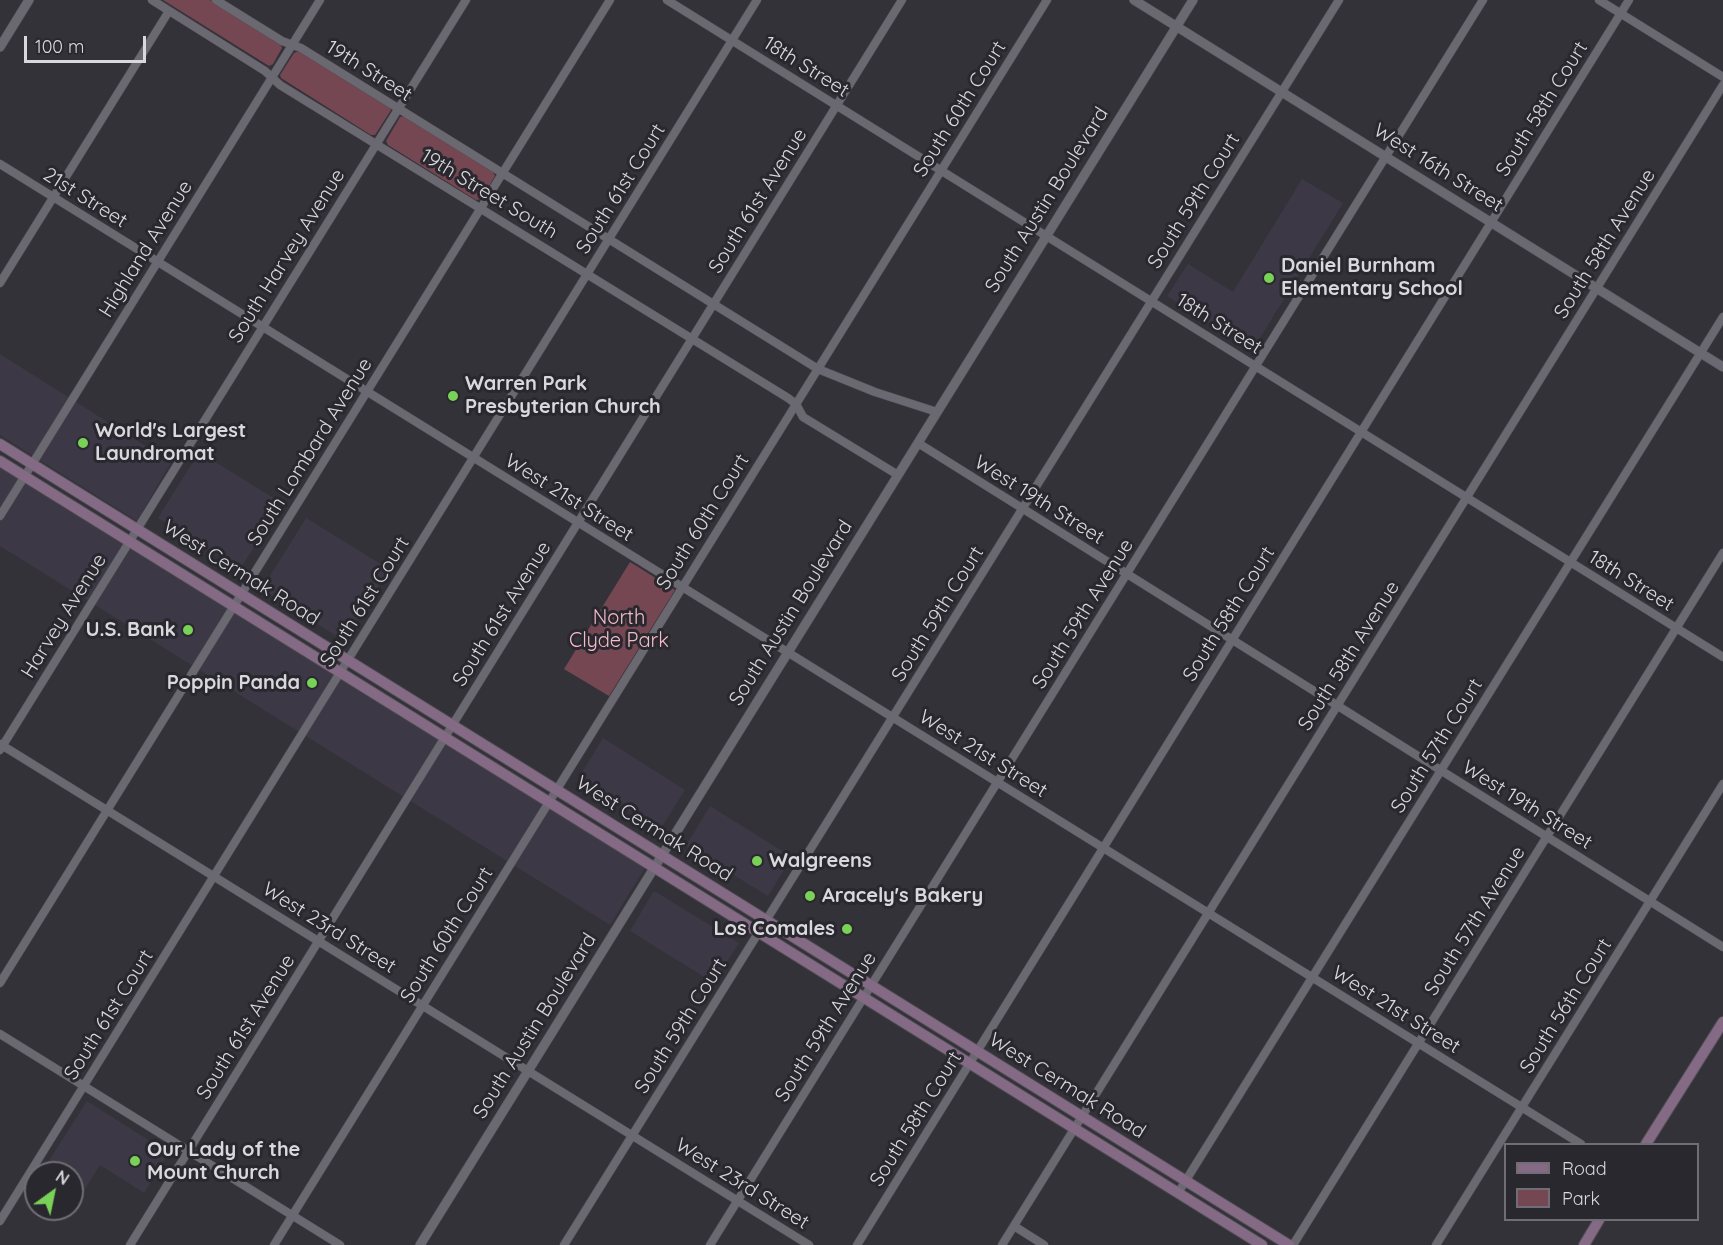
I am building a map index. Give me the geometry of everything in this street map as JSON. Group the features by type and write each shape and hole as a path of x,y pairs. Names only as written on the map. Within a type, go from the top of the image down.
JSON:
{"main road":[{"name":"West Cermak Road","path":"0,444 1291,1245"},
{"name":"West Cermak Road","path":"0,461 1262,1245"},
{"path":"1647,1143 1723,1022"},
{"path":"1584,1245 1598,1221"}],"street":[{"path":"0,47 29,0"},
{"name":"19th Street South","path":"152,0 264,70 280,85 692,338 796,405 803,417 898,475"},
{"name":"19th Street","path":"216,0 282,41 301,48 503,173"},
{"name":"Highland Avenue","path":"0,516 320,0"},
{"name":"South Harvey Avenue","path":"137,529 466,0"},
{"name":"South Lombard Avenue","path":"0,983 610,0"},
{"name":"18th Street","path":"667,0 1723,657"},
{"name":"South 61st Court","path":"0,1221 757,0"},
{"name":"South 61st Avenue","path":"130,1245 902,0"},
{"name":"South 60th Court","path":"274,1245 1047,0"},
{"name":"West 16th Street","path":"1134,0 1723,367"},
{"name":"South Austin Boulevard","path":"420,1245 1193,0"},
{"name":"South 59th Court","path":"564,1245 1339,0"},
{"name":"South 59th Avenue","path":"710,1245 1484,0"},
{"path":"1599,0 1723,77"},
{"name":"South 58th Court","path":"857,1245 1629,0"},
{"path":"0,283 169,11"},
{"name":"South 58th Avenue","path":"1002,1245 1723,85"},
{"name":"21st Street","path":"0,164 367,392"},
{"path":"503,173 818,369 875,392 937,412"},
{"name":"South 57th Court","path":"1178,1193 1723,317"},
{"name":"West 21st Street","path":"367,392 1579,1143"},
{"name":"West 19th Street","path":"918,443 1723,946"},
{"name":"Harvey Avenue","path":"1,746 137,529"},
{"name":"South 57th Avenue","path":"1291,1245 1723,553"},
{"name":"West 23rd Street","path":"1,746 809,1245"},
{"name":"South 56th Court","path":"1436,1245 1723,784"},
{"path":"0,1034 340,1245"},
{"path":"1014,1226 1044,1245"}],"shaded area":[{"name":"Daniel Burnham Elementary School","path":"1302,179 1343,203 1252,351 1167,296 1188,264 1233,292"},
{"path":"0,354 171,462 137,521 0,435"},
{"path":"199,452 282,503 240,569 158,518"},
{"path":"0,466 646,866 610,925 0,546"},
{"path":"306,518 389,569 344,641 262,589"},
{"path":"603,738 685,790 660,830 578,779"},
{"path":"710,806 792,857 768,896 686,846"},
{"path":"653,892 739,943 714,983 630,931"},
{"path":"87,1101 169,1153 144,1193 100,1165 84,1191 84,1161 49,1161"}],"green space":[{"path":"163,0 210,0 280,43 282,48 273,64 269,66"},
{"path":"299,51 389,107 391,110 375,135 371,135 281,78 280,75 294,53"},
{"path":"405,116 493,172 495,176 481,199 476,200 388,145 386,141 400,117"},
{"name":"North Clyde Park","path":"630,562 675,590 609,696 564,669"}],"place":[{"name":"Daniel Burnham Elementary School","path":"1269,278"},
{"name":"Warren Park Presbyterian Church","path":"453,396"},
{"name":"World's Largest Laundromat","path":"83,443"},
{"name":"U.S. Bank","path":"188,630"},
{"name":"Poppin Panda","path":"312,683"},
{"name":"Walgreens","path":"757,861"},
{"name":"Aracely's Bakery","path":"810,896"},
{"name":"Los Comales","path":"847,929"},
{"name":"Our Lady of the Mount Church","path":"135,1161"}]}
